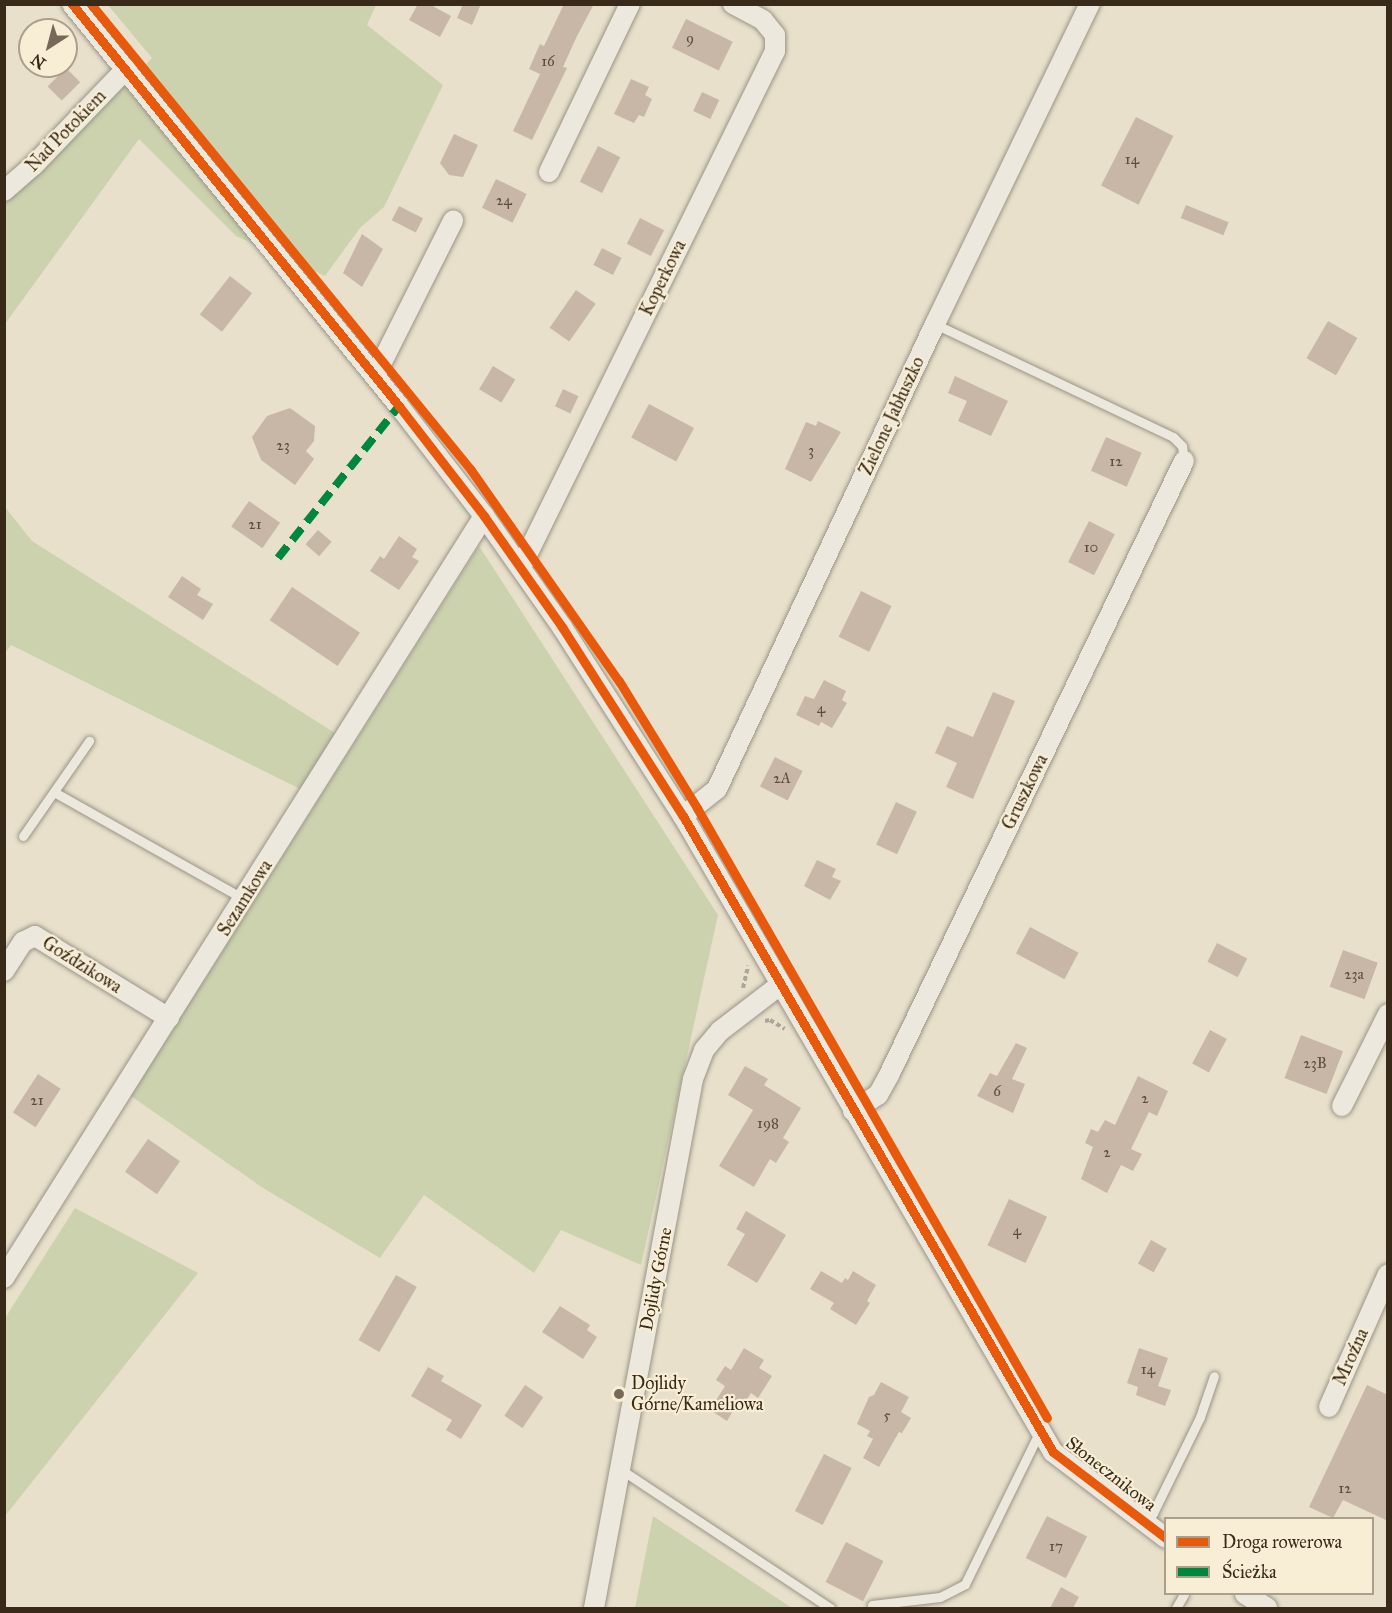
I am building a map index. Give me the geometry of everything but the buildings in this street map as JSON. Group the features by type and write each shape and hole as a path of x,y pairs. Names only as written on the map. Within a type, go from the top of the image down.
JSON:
{"street":[{"name":"Słonecznikowa","path":"72,4 375,376 484,516 608,695 683,816 1040,1431 1064,1462 1164,1537"},
{"path":"549,172 630,4"},
{"name":"Koperkowa","path":"521,567 774,51 775,35 763,20 733,4"},
{"name":"Zielone Jabłuszko","path":"683,816 717,789 935,324 1090,4"},
{"name":"Nad Potokiem","path":"4,191 33,166 126,69"},
{"path":"375,376 453,221"},
{"name":"Gruszkowa","path":"853,1112 878,1095 890,1072 1184,461"},
{"name":"Sezamkowa","path":"4,1278 484,516"},
{"name":"Goździkowa","path":"4,971 23,942 35,936 169,1018"},
{"name":"Dojlidy Górne","path":"594,1608 693,1079 704,1050 720,1031 780,985"},
{"path":"1342,1106 1388,1014"},
{"name":"Mroźna","path":"1329,1407 1388,1274"},
{"path":"1248,1595 1267,1608"}],"lane":[{"path":"935,324 1173,437 1182,446 1184,461"},
{"path":"23,836 88,741"},
{"path":"54,792 244,899"},
{"path":"1145,1523 1153,1513 1200,1417 1215,1376"},
{"path":"872,1605 940,1598 965,1584 1040,1431"},
{"path":"620,1469 830,1608"}],"path":[{"path":"756,1022 770,1020 788,1031"}],"green space":[{"path":"108,5 376,5 367,25 443,85 384,207 360,228 325,276 236,236 139,139 5,324 5,187 17,194 152,58"},
{"path":"5,507 32,541 335,733 300,789 11,645 5,653"},
{"path":"479,546 718,915 641,1265 561,1230 534,1273 424,1195 380,1258 263,1188 131,1096"},
{"path":"75,1208 198,1273 5,1516 5,1318"},
{"path":"653,1516 792,1608 635,1608"}],"marked path":[{"path":"278,558 399,406"}],"cycle path":[{"path":"72,4 399,406 484,516 562,627 683,816 1053,1452 1164,1536"},
{"path":"91,4 471,470 619,681 697,808 1047,1418"}],"place":[{"name":"Dojlidy Górne/Kameliowa","path":"619,1394"}]}
